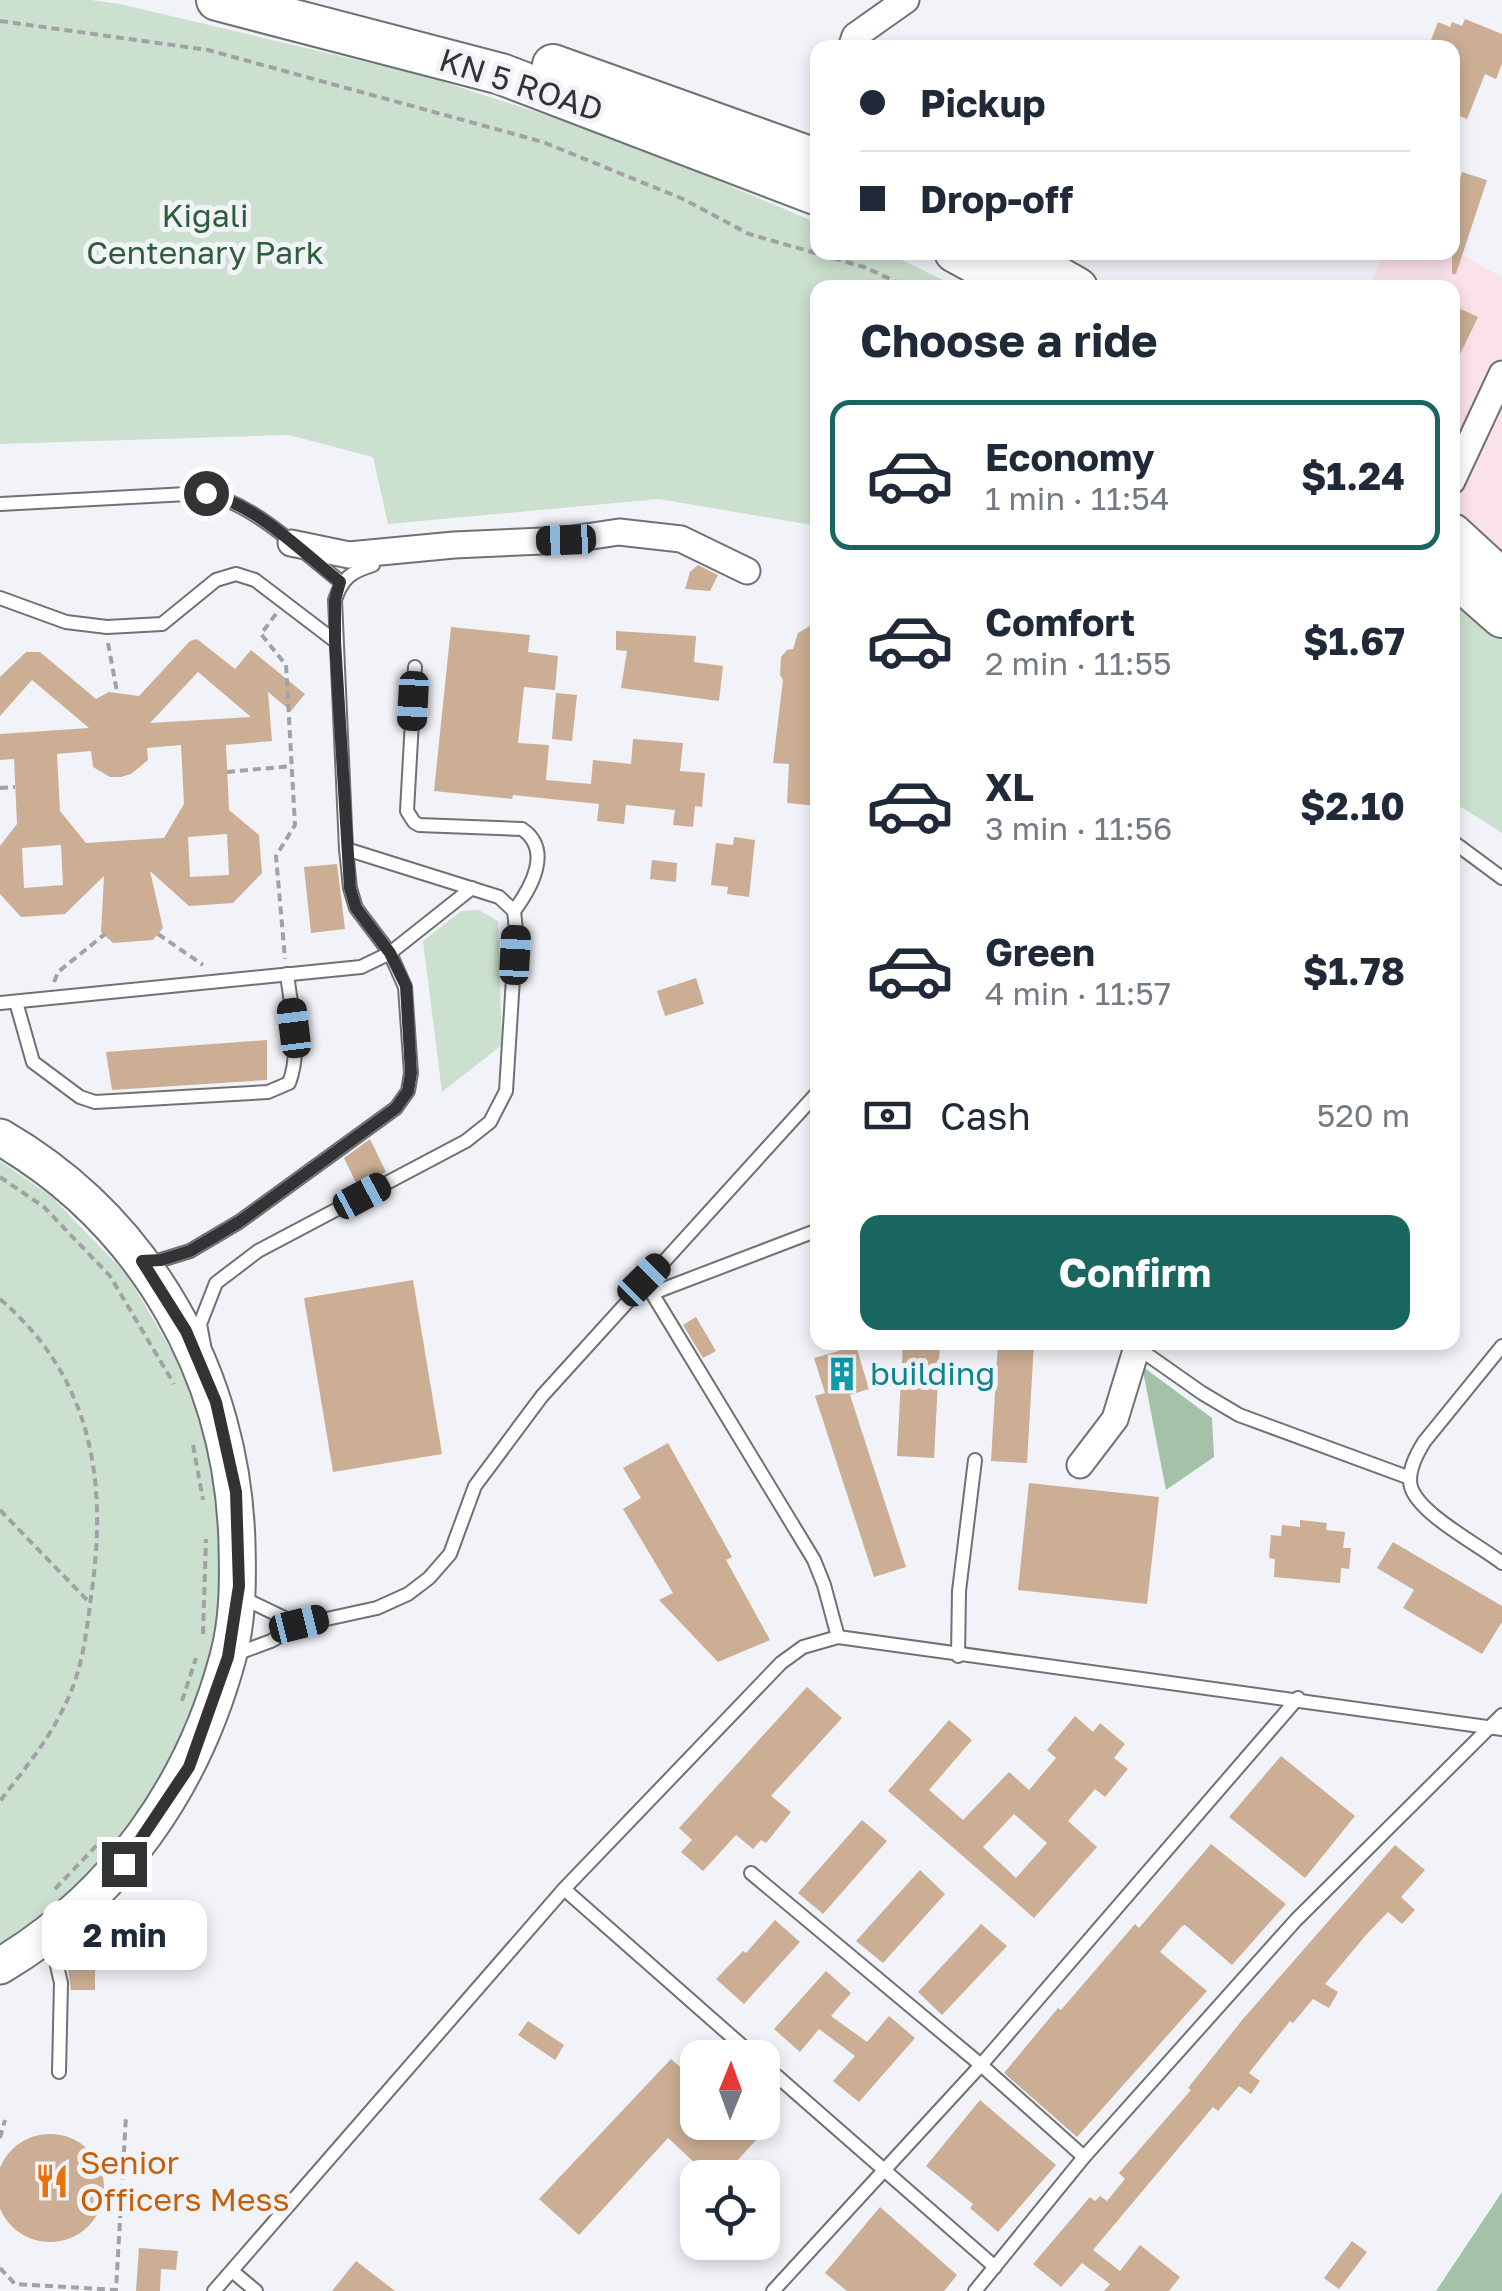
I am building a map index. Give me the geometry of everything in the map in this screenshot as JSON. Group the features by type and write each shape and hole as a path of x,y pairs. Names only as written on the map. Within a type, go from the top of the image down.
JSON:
{"main road":[{"name":"KN 5 ROAD","path":"217,0 501,74 810,192"},
{"name":"KN 5 ROAD","path":"326,0 532,57 810,157"},
{"path":"970,260 1007,280"},
{"path":"1028,260 1063,280"},
{"path":"1460,541 1502,580"},
{"path":"1460,580 1502,617"},
{"path":"0,1137 82,1198 142,1261 186,1331 216,1402 236,1492 239,1586 209,1650 189,1767 124,1864 38,1944 0,1966"}],"street":[{"path":"854,40 906,0"},
{"path":"1460,458 1502,374"},
{"path":"290,543 349,556 454,545 566,540 619,532 682,539 748,571"},
{"path":"1080,1465 1115,1419 1133,1350"}],"lane":[{"path":"0,504 206,493 228,498 340,582"},
{"path":"142,1261 190,1251 239,1222 396,1108 408,1091 411,1073 406,986 390,953 356,908 346,849 335,600 340,582 355,571 373,566"},
{"path":"0,598 66,622 107,627 162,624 216,580 236,574 255,580 335,641"},
{"path":"216,1402 200,1324 216,1282 258,1250 466,1141 490,1122 506,1091 514,911 536,876 537,844 522,829 414,822 408,811 415,667"},
{"path":"1460,847 1502,878"},
{"path":"346,849 499,897 514,911"},
{"path":"0,1003 361,967 390,953 472,888"},
{"path":"16,1002 33,1062 80,1097 95,1102 268,1092 289,1083 294,1070 294,1028 286,974"},
{"path":"209,1650 271,1641 299,1624 377,1608 408,1594 429,1578 450,1554 475,1486 542,1396 810,1101"},
{"path":"653,1293 810,1233"},
{"path":"644,1280 814,1560 838,1638"},
{"path":"1502,1346 1424,1442 1410,1478 1424,1508 1502,1563"},
{"path":"1141,1350 1239,1415 1410,1478"},
{"path":"958,1656 958,1590 975,1460"},
{"path":"239,1586 238,1596 299,1624"},
{"path":"214,2291 564,1889 781,1663 803,1647 838,1638 1497,1728"},
{"path":"773,2291 981,2065 1298,1698"},
{"path":"974,2291 1084,2157 1296,1920 1497,1728 1502,1715"},
{"path":"751,1873 981,2065 1084,2157"},
{"path":"564,1889 736,2040"},
{"path":"50,1932 61,1982 59,2072"},
{"path":"780,2079 995,2267"},
{"path":"232,2271 256,2291"}],"path":[{"path":"0,21 208,50 543,142 683,199 750,234 810,251"},
{"path":"843,260 893,280"},
{"path":"285,601 261,634 286,665 295,825 276,856 286,974"},
{"path":"107,627 116,692"},
{"path":"227,772 292,766"},
{"path":"0,788 15,787"},
{"path":"48,998 58,972 104,934"},
{"path":"158,934 224,980"},
{"path":"0,1176 44,1207 110,1276 177,1390"},
{"path":"0,1299 17,1314 50,1359 88,1428 99,1544 84,1657 64,1707 42,1746 0,1802"},
{"path":"193,1444 204,1502"},
{"path":"0,1510 90,1603"},
{"path":"180,1706 209,1650 206,1538"},
{"path":"47,1897 99,1843"},
{"path":"0,2268 15,2284 116,2290 126,2116"},
{"path":"0,2138 6,2120"}],"shaded area":[{"path":"1460,254 1502,277 1502,564 1460,530 1460,280 1373,280 1380,260 1460,260"}],"green space":[{"name":"Kigali Centenary Park","path":"0,0 91,0 120,4 425,76 620,139 810,220 810,260 902,260 943,280 810,280 810,525 659,499 388,524 373,457 289,435 0,444"},
{"path":"1460,602 1502,638 1502,833 1460,806"},
{"path":"479,910 498,921 502,1045 442,1092 423,941 461,911"},
{"path":"0,1161 51,1196 127,1275 189,1380 220,1490 223,1604 197,1714 141,1818 92,1875 30,1931 0,1948"},
{"path":"1142,1366 1212,1418 1214,1457 1166,1490"},
{"path":"1502,2192 1502,2291 1436,2291"}],"building":[{"path":"1465,19 1502,34 1502,64 1496,79 1485,74 1467,119 1460,116 1460,40 1431,40 1438,22 1462,26"},
{"path":"1462,172 1487,180 1456,274 1452,274 1452,260 1460,260"},
{"path":"1460,309 1478,317 1460,354"},
{"path":"698,565 718,575 710,591 685,589 690,572"},
{"path":"810,626 810,805 787,803 789,764 773,763 783,680 781,657 793,649 798,633"},
{"path":"451,627 530,635 528,652 558,656 555,690 524,687 518,743 549,745 546,780 591,784 593,760 631,764 633,739 683,743 680,771 705,773 702,807 695,806 693,827 673,825 675,810 626,805 624,824 597,821 599,804 434,791"},
{"path":"616,631 696,636 694,662 723,666 719,701 621,688 627,651 616,650"},
{"path":"197,639 235,669 251,650 305,694 291,711 268,692 272,741 226,745 229,810 259,835 262,873 233,903 189,906 150,871 163,928 153,940 113,943 101,932 104,876 65,914 21,917 0,894 0,846 17,824 14,759 0,760 0,734 89,728 32,680 0,716 0,677 26,652 40,652 96,699 109,692 139,696 190,641","holes":["198,672 251,717 150,723","181,745 184,804 164,838 86,843 60,811 57,754 91,751 93,767 110,777 121,777 148,760 147,748","227,834 229,875 190,877 188,837","61,845 63,885 24,888 22,848"]},
{"path":"556,693 577,695 572,741 552,739"},
{"path":"734,837 755,840 749,897 727,894 728,887 711,885 716,843 733,845"},
{"path":"652,860 677,863 676,882 650,879"},
{"path":"337,864 345,929 311,933 304,867"},
{"path":"696,978 704,1004 665,1016 657,991"},
{"path":"267,1040 267,1080 112,1090 106,1052"},
{"path":"370,1139 386,1172 358,1187 344,1158"},
{"path":"413,1280 442,1454 333,1472 304,1298"},
{"path":"696,1317 716,1351 703,1358 683,1325"},
{"path":"857,1350 869,1389 850,1395 906,1567 874,1577 815,1396 825,1393 814,1358"},
{"path":"903,1350 940,1350 934,1458 897,1456"},
{"path":"998,1350 1034,1350 1027,1463 991,1461"},
{"path":"668,1443 732,1557 726,1560 770,1640 718,1662 659,1600 673,1593 623,1509 641,1498 623,1468"},
{"path":"1029,1483 1159,1497 1147,1604 1018,1590"},
{"path":"1300,1520 1327,1523 1326,1530 1345,1532 1343,1548 1351,1548 1349,1569 1341,1568 1340,1583 1274,1577 1275,1559 1269,1558 1271,1535 1281,1536 1282,1525 1300,1527"},
{"path":"1393,1542 1502,1606 1502,1622 1482,1654 1403,1608 1414,1590 1377,1568"},
{"path":"807,1687 842,1718 771,1796 791,1812 766,1843 761,1840 753,1849 736,1835 703,1871 681,1852 692,1840 679,1828"},
{"path":"1075,1716 1093,1732 1100,1723 1125,1744 1114,1758 1128,1769 1105,1797 1095,1789 1068,1821 1097,1847 1034,1918 888,1791 949,1720 972,1740 929,1790 963,1820 1009,1772 1029,1790 1056,1758 1047,1750","holes":["1014,1814 1047,1843 1016,1878 983,1847"]},
{"path":"1281,1756 1355,1816 1305,1878 1229,1817"},
{"path":"862,1820 887,1841 823,1914 798,1893"},
{"path":"1211,1844 1286,1904 1232,1965 1182,1926 1160,1952 1207,1991 1077,2137 1004,2073 1058,2008 1061,2010 1135,1924 1139,1928"},
{"path":"1395,1845 1425,1870 1401,1897 1415,1910 1402,1924 1388,1912 1366,1935 1325,1984 1338,1992 1329,2008 1313,1999 1293,2023 1290,2021 1249,2073 1260,2081 1251,2094 1239,2086 1218,2111 1213,2107 1093,2250 1120,2271 1140,2245 1180,2277 1169,2291 1104,2291 1110,2284 1082,2263 1061,2287 1033,2264 1090,2197 1095,2201 1100,2196 1107,2201 1125,2179 1119,2173 1191,2090 1188,2088 1243,2019"},
{"path":"920,1870 945,1894 883,1963 856,1941"},
{"path":"775,1920 800,1942 744,2004 716,1979"},
{"path":"981,1924 1007,1946 942,2015 918,1992"},
{"path":"67,1963 95,1963 95,1990 71,1990"},
{"path":"826,1971 851,1993 831,2016 867,2042 889,2016 915,2038 859,2102 833,2081 855,2056 819,2029 800,2052 774,2029"},
{"path":"528,2021 564,2045 555,2060 518,2035"},
{"path":"671,2059 680,2067 680,2140 756,2140 738,2160 692,2160 668,2138 579,2235 539,2199"},
{"path":"980,2100 1056,2165 998,2232 970,2208 973,2204 926,2166"},
{"name":"Senior Officers Mess","path":"39,2135 61,2135 80,2143 89,2149 103,2177 103,2199 95,2218 89,2227 61,2241 39,2241 20,2233 11,2227 -1,2206 -1,2170 5,2158 11,2149"},
{"path":"880,2207 957,2275 944,2291 847,2291 825,2273"},
{"path":"1352,2241 1367,2252 1339,2289 1324,2278"},
{"path":"139,2248 178,2251 176,2270 161,2269 160,2291 136,2291"},
{"path":"356,2261 395,2291 332,2291"}],"place":[{"name":"building","path":"842,1374"},
{"name":"Senior Officers Mess","path":"52,2181"}],"route":[{"path":"124,1864 189,1767 228,1657 239,1586 236,1492 216,1402 186,1331 142,1261 190,1251 239,1222 396,1108 408,1091 411,1073 406,986 390,953 356,908 350,888 335,641 335,600 340,582 246,508 228,498 206,493"}]}
